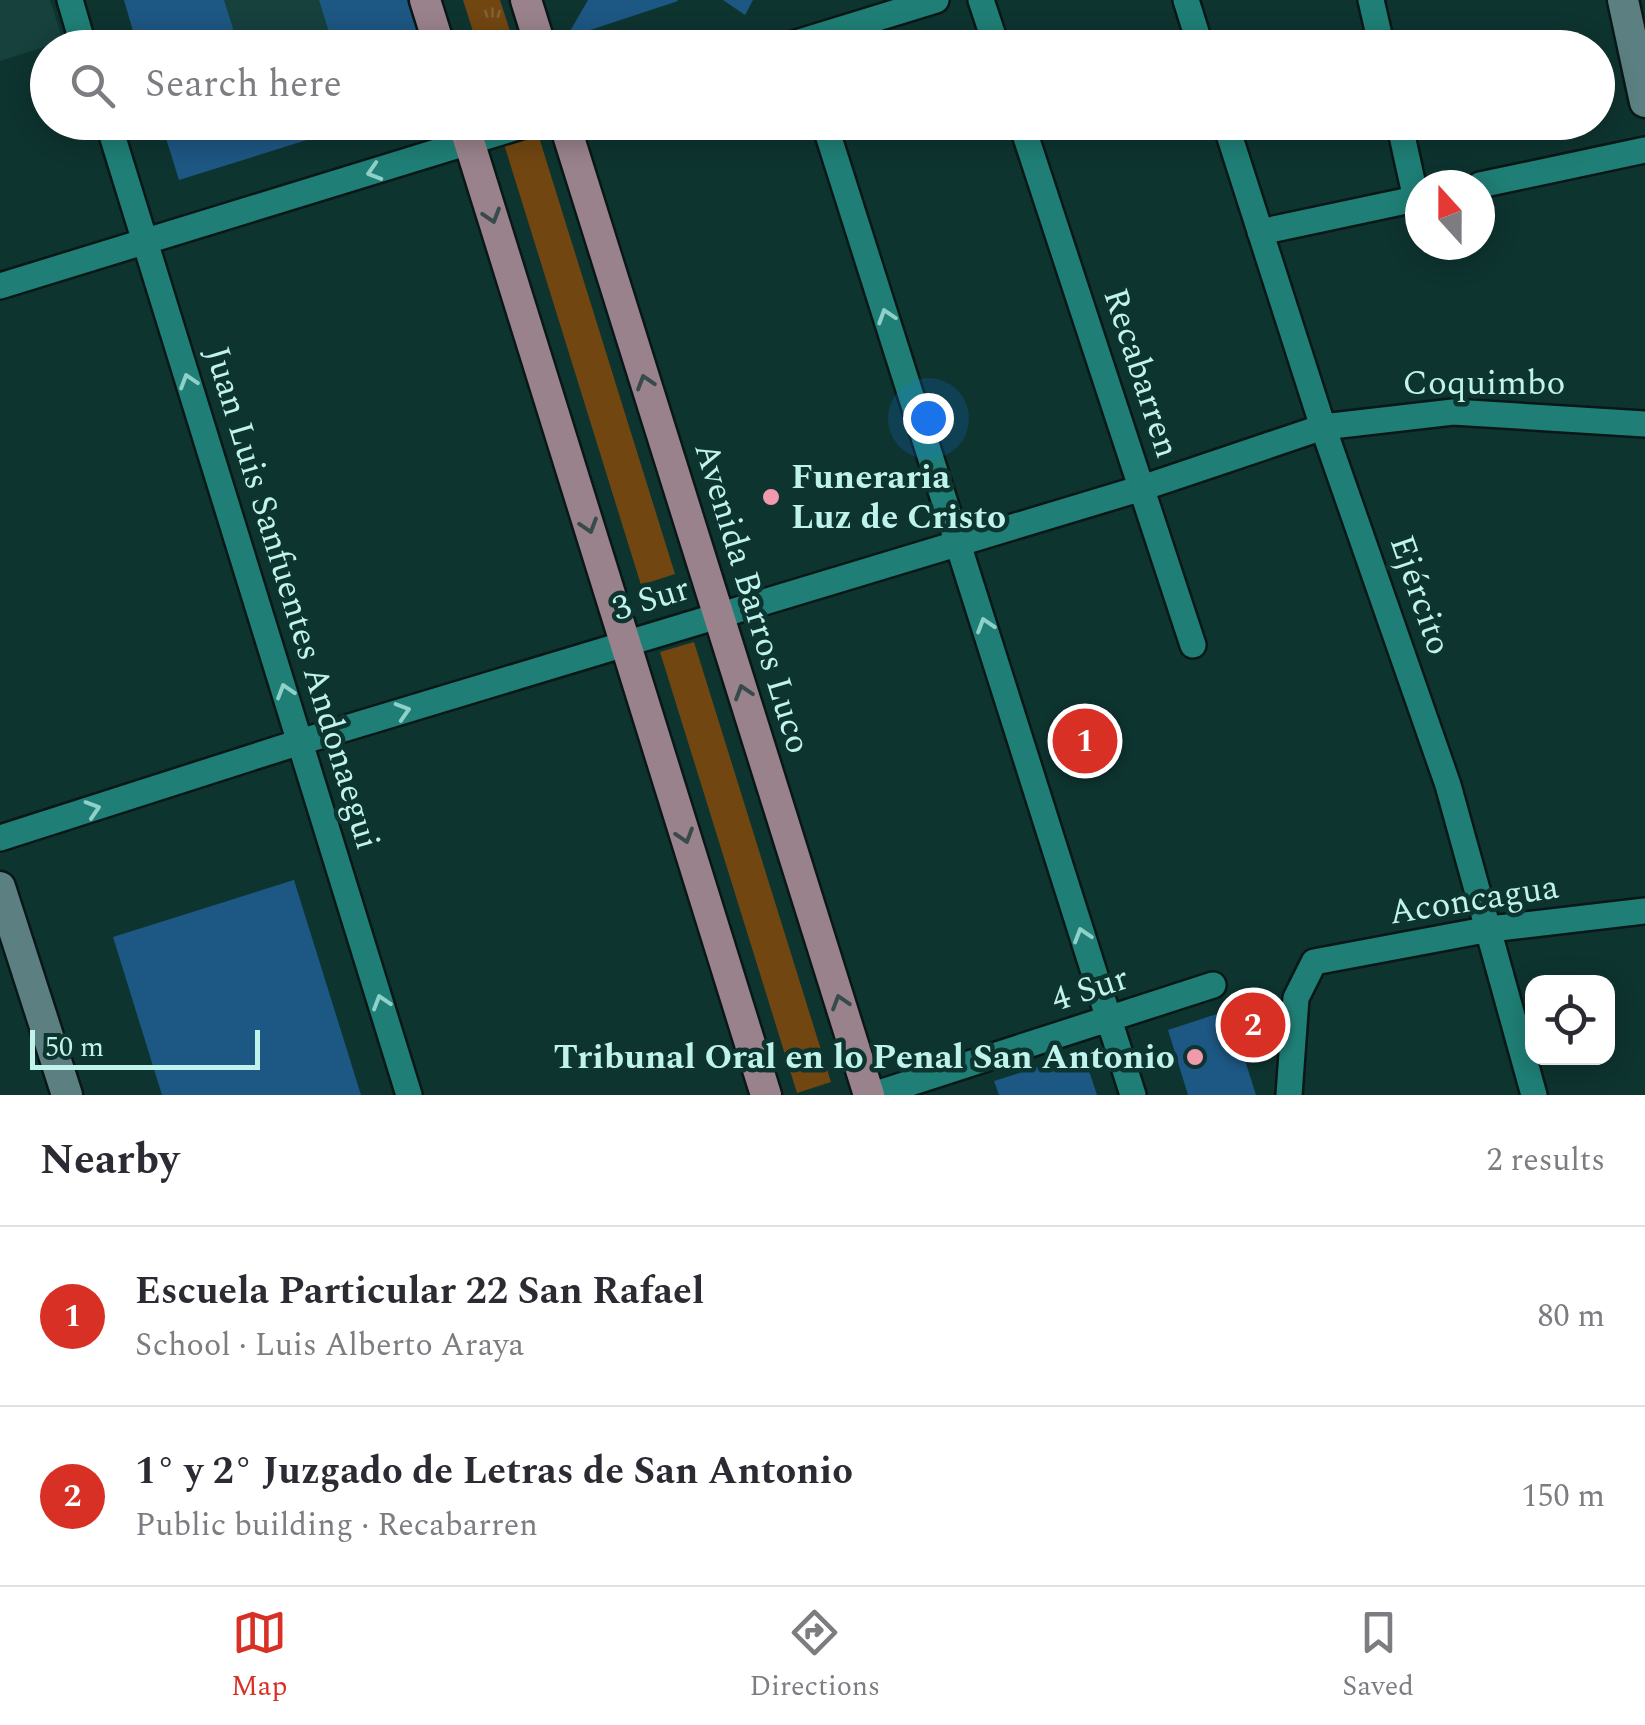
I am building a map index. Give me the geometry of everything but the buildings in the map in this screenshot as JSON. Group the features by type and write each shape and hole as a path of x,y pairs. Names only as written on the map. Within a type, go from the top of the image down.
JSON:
{"main road":[{"path":"425,0 434,30"},
{"path":"526,0 535,30"},
{"path":"469,140 766,1095"},
{"name":"Avenida Barros Luco","path":"570,140 871,1095"}],"street":[{"path":"70,0 79,30"},
{"path":"831,30 884,8 936,0"},
{"path":"981,0 991,30"},
{"path":"1186,0 1195,30"},
{"path":"1371,0 1378,30"},
{"path":"1622,0 1645,102"},
{"name":"Juan Luis Sanfuentes Andonaegui","path":"113,140 409,1095"},
{"path":"0,286 144,242 443,140"},
{"path":"830,140 1133,1095"},
{"name":"Recabarren","path":"1027,140 1193,645"},
{"name":"Ejército","path":"1231,140 1323,427 1429,726 1490,929 1534,1095"},
{"path":"1404,140 1411,170"},
{"path":"1495,182 1645,150"},
{"path":"1260,232 1405,201"},
{"name":"Coquimbo","path":"1323,427 1453,412 1645,424"},
{"name":"3 Sur","path":"0,838 300,742 1142,488 1323,427"},
{"path":"0,887 67,1095"},
{"name":"Aconcagua","path":"1289,1095 1296,998 1314,962 1490,929 1645,911"},
{"name":"4 Sur","path":"871,1095 1213,986"}],"shaded area":[{"path":"0,0 50,0 60,30 30,30 30,51 0,61"},
{"path":"124,0 407,0 417,30 133,30"}],"green space":[{"path":"463,0 500,0 510,30 473,30"},
{"path":"540,140 675,574 641,585 504,144"},
{"path":"694,642 831,1082 797,1093 660,652"}],"place":[{"name":"Funeraria Luz de Cristo","path":"771,497"},
{"name":"Escuela Particular 22 San Rafael","path":"1085,741"},
{"name":"1° y 2° Juzgado de Letras de San Antonio","path":"1253,1025"},
{"name":"Tribunal Oral en lo Penal San Antonio","path":"1195,1057"}]}
